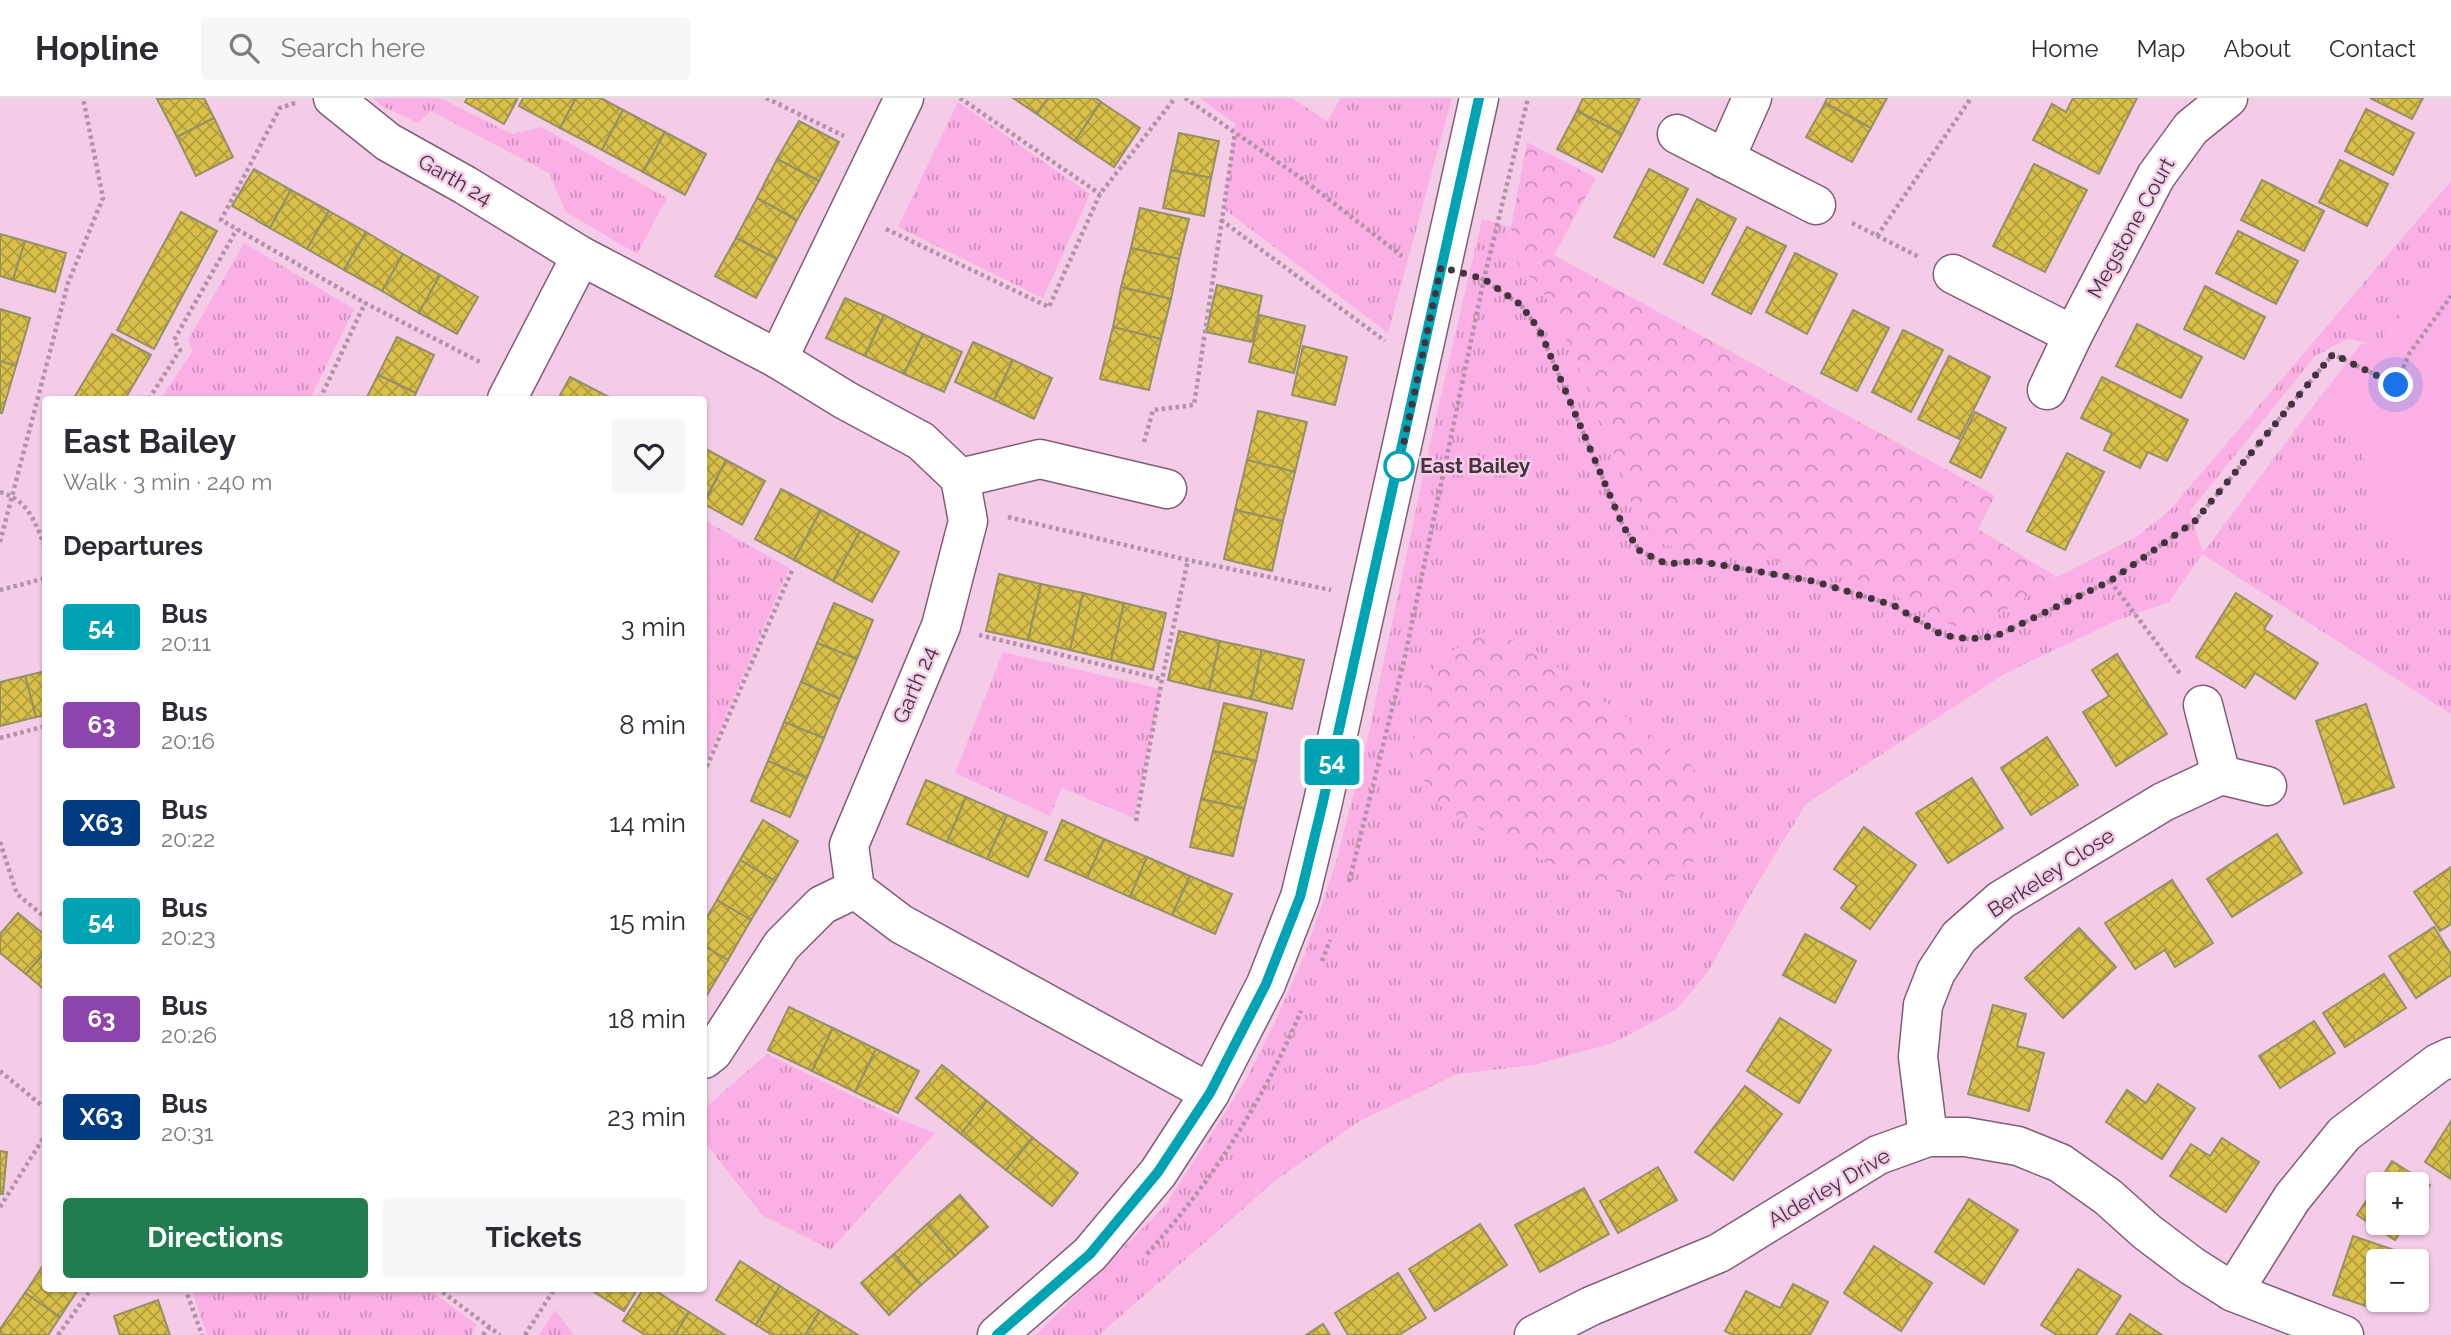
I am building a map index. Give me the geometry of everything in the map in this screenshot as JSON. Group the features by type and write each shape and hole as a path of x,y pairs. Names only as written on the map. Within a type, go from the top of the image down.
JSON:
{"street":[{"path":"778,359 904,98"},
{"path":"997,1335 1090,1254 1158,1172 1210,1093 1266,984 1300,897 1479,98"},
{"path":"1725,159 1752,98"},
{"name":"Megstone Court","path":"2048,390 2073,335 2156,176 2191,128 2228,98"},
{"name":"Garth 24","path":"317,100 465,185 581,256 778,359 845,400 921,441 960,478 968,521 941,626 849,845 855,889"},
{"path":"1677,134 1816,205"},
{"path":"512,390 581,256"},
{"path":"1953,274 2073,335"},
{"path":"960,478 1040,459 1150,485"},
{"path":"2203,705 2221,775 2267,786"},
{"name":"Berkeley Close","path":"1928,1137 1918,1057 1923,1005 1936,972 1959,937 2001,900 2164,802 2221,775"},
{"path":"707,1057 713,1052 782,945 822,905 855,889 901,924 1210,1093"},
{"path":"2234,1292 2292,1198 2344,1134 2438,1063 2451,1057"},
{"name":"Alderley Drive","path":"1534,1335 1598,1321 1719,1253 1878,1155 1928,1137 1966,1137 2018,1146 2060,1163 2108,1196 2147,1232 2192,1266 2234,1292 2344,1335"}],"path":[{"path":"0,542 68,283 103,198 83,98"},
{"path":"766,98 878,152"},
{"path":"960,98 1100,194"},
{"path":"849,211 1049,307 1100,194 1175,98"},
{"path":"1185,98 1301,178 1398,255 1484,279 1521,305 1540,331 1623,526 1640,551 1667,564 1698,561 1813,581 1893,605 1942,635 1969,639 1996,636 2110,581 2195,521 2333,354 2396,385 2409,354 2451,296"},
{"path":"1877,236 1971,98"},
{"path":"317,100 280,108 221,220 512,390"},
{"path":"1150,485 1153,410 1194,405 1235,133"},
{"path":"1816,205 1953,274"},
{"path":"1222,220 1420,366"},
{"path":"151,396 180,350 174,340 237,229"},
{"path":"321,396 365,303"},
{"path":"0,492 12,495 32,513 42,539"},
{"path":"968,521 992,513 1369,598"},
{"path":"1136,821 1161,679 1188,559"},
{"path":"707,767 793,568"},
{"path":"0,590 42,579"},
{"path":"2110,581 2203,705"},
{"path":"941,626 1161,679"},
{"path":"0,738 42,727"},
{"path":"0,842 17,894 42,915"},
{"path":"0,1071 42,1106"},
{"path":"0,1207 42,1140"},
{"path":"58,1335 89,1292"},
{"path":"186,1292 202,1335"},
{"path":"442,1292 500,1335"},
{"path":"525,1335 552,1292"},
{"path":"483,1335 489,1326"}],"green space":[{"path":"373,98 440,98 512,134 541,127 667,198 637,254 566,212 549,173 431,111 418,123 382,106"},
{"path":"1200,98 1292,98 1327,121 1341,98 1452,98 1388,333 1224,209 1235,124"},
{"path":"958,102 1090,194 1043,298 898,227"},
{"path":"1527,142 1596,178 1554,255 1995,496 1978,529 2057,577 1987,622 1954,626 1919,610 1879,584 1762,558 1691,552 1663,544 1634,511 1621,471 1561,325 1539,284 1522,271 1512,252 1511,227"},
{"path":"2451,181 2451,256 2377,345 2347,339 2315,356 2190,511 2203,553 2317,401 2344,416 2362,447 2378,522 2451,584 2451,714 2202,554 2169,602 2115,621 2004,674 1806,804 1707,973 1677,1009 1613,1043 1534,1065 1457,1074 1358,1122 1275,1181 1099,1335 1036,1335 1165,1206 1244,1083 1304,956 1335,866 1367,741 1430,443 1482,219 1511,227 1512,252 1522,271 1539,284 1561,325 1621,471 1634,511 1691,552 1762,558 1842,575 1879,584 1919,610 1987,622 2057,577 2136,537 2169,511"},
{"path":"244,243 354,309 311,396 163,396 193,350 188,340"},
{"path":"2451,256 2451,584 2378,522 2362,447 2344,416 2317,401 2362,343 2377,345"},
{"path":"707,522 789,568 707,760"},
{"path":"1488,630 1536,651 1692,766 1705,819 1697,859 1668,882 1622,894 1508,845 1434,802 1411,752 1419,698 1437,660"},
{"path":"1003,652 1161,689 1134,818 1062,788 1050,816 955,773"},
{"path":"767,1054 900,1119 935,1133 831,1250 762,1215 707,1145 707,1106"},
{"path":"192,1292 432,1292 477,1325 471,1335 207,1335"},
{"path":"555,1310 574,1335 539,1335"}],"building":[{"path":"204,98 214,118 177,137 157,99"},
{"path":"467,98 518,98 504,124 465,102"},
{"path":"523,98 576,98 560,128 519,106"},
{"path":"576,98 601,98 623,110 602,150 560,128"},
{"path":"1013,98 1048,98 1037,114"},
{"path":"1048,98 1096,98 1101,102 1075,141 1037,114"},
{"path":"1583,98 1640,98 1622,134 1577,111"},
{"path":"1827,98 1887,98 1871,128 1825,103"},
{"path":"2073,98 2137,98 2099,174 2033,140 2052,104 2066,112"},
{"path":"2370,98 2423,98 2412,119"},
{"path":"1101,102 1140,128 1114,167 1075,141"},
{"path":"1825,103 1871,128 1852,162 1806,137"},
{"path":"2366,109 2414,133 2393,175 2345,151"},
{"path":"623,110 665,132 643,172 602,150"},
{"path":"1577,111 1622,134 1602,172 1557,149"},
{"path":"214,118 233,157 196,176 177,137"},
{"path":"799,121 839,142 819,181 777,159"},
{"path":"665,132 706,154 685,195 643,172"},
{"path":"1179,133 1219,141 1211,178 1171,170"},
{"path":"777,159 819,181 797,220 757,198"},
{"path":"2340,160 2388,184 2367,226 2319,202"},
{"path":"2034,164 2087,190 2045,272 1993,246"},
{"path":"254,169 291,190 270,228 232,206"},
{"path":"1649,169 1688,189 1654,257 1614,237"},
{"path":"1171,170 1211,178 1204,216 1163,208"},
{"path":"2262,180 2324,211 2304,251 2241,220"},
{"path":"291,190 329,211 307,249 270,228"},
{"path":"757,198 797,220 777,259 736,238"},
{"path":"1697,199 1736,219 1703,283 1664,264"},
{"path":"1140,208 1189,219 1179,259 1131,248"},
{"path":"329,211 366,232 344,270 307,249"},
{"path":"181,212 217,231 154,349 117,330"},
{"path":"1747,227 1786,246 1751,314 1712,294"},
{"path":"2238,231 2298,261 2276,304 2216,273"},
{"path":"366,232 403,254 382,291 344,270"},
{"path":"0,234 25,241 13,280 0,276"},
{"path":"736,238 777,259 756,298 715,276"},
{"path":"25,241 66,253 55,292 13,280"},
{"path":"1131,248 1179,259 1171,299 1121,287"},
{"path":"1795,253 1837,274 1807,334 1766,312"},
{"path":"403,254 440,275 419,313 382,291"},
{"path":"440,275 478,297 457,334 419,313"},
{"path":"1217,285 1262,296 1252,342 1206,332"},
{"path":"2205,286 2265,317 2244,359 2184,329"},
{"path":"1121,287 1171,299 1161,339 1113,327"},
{"path":"845,298 884,315 865,356 826,338"},
{"path":"0,309 30,318 16,366 0,361"},
{"path":"1853,310 1889,328 1857,391 1821,373"},
{"path":"884,315 923,334 904,374 865,356"},
{"path":"1260,315 1305,326 1294,373 1249,362"},
{"path":"2137,324 2202,357 2181,398 2116,366"},
{"path":"1113,327 1161,339 1149,390 1100,379"},
{"path":"1903,330 1943,350 1911,412 1872,392"},
{"path":"112,334 151,355 127,396 75,396"},
{"path":"923,334 962,352 944,392 904,374"},
{"path":"397,337 434,355 416,393 378,375"},
{"path":"973,342 1013,360 994,400 955,382"},
{"path":"1303,346 1347,357 1335,405 1292,395"},
{"path":"1949,356 1990,377 1959,439 1918,419"},
{"path":"1013,360 1052,378 1034,419 994,400"},
{"path":"0,361 16,366 2,413 0,413"},
{"path":"378,375 416,393 414,396 368,396"},
{"path":"570,377 607,396 560,396"},
{"path":"2102,377 2188,420 2167,461 2148,452 2140,468 2104,450 2112,433 2081,418"},
{"path":"1258,411 1307,422 1295,472 1247,460"},
{"path":"1975,412 2006,428 1981,478 1950,462"},
{"path":"707,450 726,460 707,496"},
{"path":"2067,453 2104,472 2065,550 2027,531"},
{"path":"726,460 765,481 742,525 707,506 707,498"},
{"path":"1247,460 1295,472 1283,521 1235,510"},
{"path":"781,489 821,510 794,560 755,539"},
{"path":"821,510 860,531 833,581 794,560"},
{"path":"1235,510 1283,521 1272,571 1224,559"},
{"path":"860,531 899,552 872,602 833,581"},
{"path":"999,574 1041,584 1028,640 986,631"},
{"path":"1041,584 1083,593 1070,650 1028,640"},
{"path":"1083,593 1124,603 1111,660 1070,650"},
{"path":"2236,593 2272,616 2264,629 2318,663 2295,699 2255,673 2245,688 2196,657"},
{"path":"834,603 873,620 857,659 817,643"},
{"path":"1124,603 1166,613 1153,670 1111,660"},
{"path":"1179,631 1220,641 1209,690 1168,680"},
{"path":"1220,641 1262,650 1251,699 1209,690"},
{"path":"817,643 857,659 840,699 801,682"},
{"path":"1262,650 1304,660 1292,709 1251,699"},
{"path":"2117,654 2167,734 2116,766 2083,712 2109,696 2092,670"},
{"path":"42,672 42,716 36,717 25,676"},
{"path":"25,676 36,717 0,726 0,682"},
{"path":"801,682 840,699 824,738 784,722"},
{"path":"1224,703 1267,713 1256,761 1213,751"},
{"path":"2366,704 2394,787 2344,804 2316,721"},
{"path":"784,722 824,738 807,778 768,761"},
{"path":"2047,737 2078,785 2031,815 2001,768"},
{"path":"1213,751 1256,761 1244,809 1201,799"},
{"path":"768,761 807,778 790,817 751,801"},
{"path":"1972,778 2003,828 1948,863 1916,813"},
{"path":"926,780 966,797 947,842 907,824"},
{"path":"966,797 1007,815 987,859 947,842"},
{"path":"1201,799 1244,809 1233,856 1190,847"},
{"path":"1007,815 1047,832 1028,877 987,859"},
{"path":"763,820 798,841 775,881 740,860"},
{"path":"1062,820 1104,839 1087,878 1045,860"},
{"path":"1864,827 1916,865 1870,929 1841,908 1857,886 1834,869"},
{"path":"2277,834 2302,873 2232,917 2207,879"},
{"path":"1104,839 1147,857 1130,897 1087,878"},
{"path":"1147,857 1190,876 1172,915 1130,897"},
{"path":"740,860 775,881 751,920 717,900"},
{"path":"2451,867 2451,924 2440,931 2414,892"},
{"path":"1190,876 1232,894 1215,934 1172,915"},
{"path":"2172,880 2213,943 2175,967 2165,950 2135,969 2105,923"},
{"path":"717,900 751,920 728,960 707,948 707,917"},
{"path":"18,913 42,933 42,956 26,974 0,953 0,934"},
{"path":"2434,927 2451,954 2451,975 2416,998 2389,956"},
{"path":"2079,928 2116,967 2063,1018 2025,978"},
{"path":"1805,934 1856,961 1835,1003 1783,975"},
{"path":"707,948 728,960 707,995"},
{"path":"42,956 42,988 26,974"},
{"path":"2384,974 2406,1008 2345,1047 2323,1013"},
{"path":"1993,1005 2026,1014 2017,1046 2044,1053 2029,1111 1968,1094"},
{"path":"789,1007 833,1028 812,1071 768,1050"},
{"path":"1780,1018 1831,1050 1799,1103 1747,1071"},
{"path":"2314,1021 2335,1053 2280,1088 2259,1056"},
{"path":"833,1028 876,1049 855,1092 812,1071"},
{"path":"876,1049 919,1071 898,1113 855,1092"},
{"path":"942,1065 987,1101 961,1134 916,1098"},
{"path":"2158,1084 2195,1108 2162,1159 2106,1122 2127,1090 2146,1103"},
{"path":"1745,1086 1782,1114 1733,1180 1695,1152"},
{"path":"987,1101 1033,1138 1006,1170 961,1134"},
{"path":"2451,1121 2451,1179 2425,1162"},
{"path":"1033,1138 1078,1173 1052,1206 1006,1170"},
{"path":"2222,1138 2259,1162 2226,1212 2170,1176 2191,1144 2210,1156"},
{"path":"0,1151 7,1152 3,1194 0,1194"},
{"path":"2392,1161 2409,1172 2385,1172"},
{"path":"1658,1167 1677,1200 1618,1233 1600,1201"},
{"path":"1584,1188 1609,1234 1540,1272 1515,1225"},
{"path":"960,1195 988,1227 955,1256 927,1224"},
{"path":"1969,1199 2018,1230 1984,1284 1935,1252"},
{"path":"2366,1201 2366,1221 2357,1215"},
{"path":"927,1224 955,1256 921,1285 894,1254"},
{"path":"1480,1224 1507,1265 1435,1311 1409,1269"},
{"path":"2353,1236 2391,1249 2366,1249 2366,1306 2333,1295"},
{"path":"1874,1246 1932,1283 1901,1331 1844,1293"},
{"path":"894,1254 921,1285 889,1315 861,1283"},
{"path":"740,1261 780,1286 756,1325 716,1300"},
{"path":"42,1267 42,1292 76,1292 60,1317 25,1293"},
{"path":"2078,1269 2121,1296 2096,1335 2057,1335 2041,1325"},
{"path":"1398,1273 1426,1318 1399,1335 1348,1335 1335,1313"},
{"path":"1793,1284 1828,1302 1810,1335 1733,1335 1725,1331 1746,1291 1780,1308"},
{"path":"780,1286 820,1311 805,1335 772,1335 756,1325"},
{"path":"594,1292 636,1292 624,1311"},
{"path":"641,1292 657,1292 689,1312 675,1335 645,1335 623,1321"},
{"path":"25,1293 60,1317 48,1335 0,1335 0,1329"},
{"path":"158,1300 170,1335 120,1335 114,1316"},
{"path":"820,1311 858,1335 805,1335"},
{"path":"689,1312 725,1335 675,1335"},
{"path":"2130,1314 2162,1335 2116,1335"},
{"path":"1323,1324 1330,1335 1306,1335"}],"bus line":[{"name":"54","path":"997,1335 1090,1254 1158,1172 1210,1093 1266,984 1300,897 1395,487 1479,98"}],"place":[{"name":"East Bailey","path":"1399,466"}],"route":[{"path":"1399,466 1441,267 1484,279 1521,305 1540,331 1623,526 1640,551 1667,564 1698,561 1813,581 1893,605 1942,635 1969,639 1996,636 2110,581 2195,521 2333,354 2396,385"}]}
